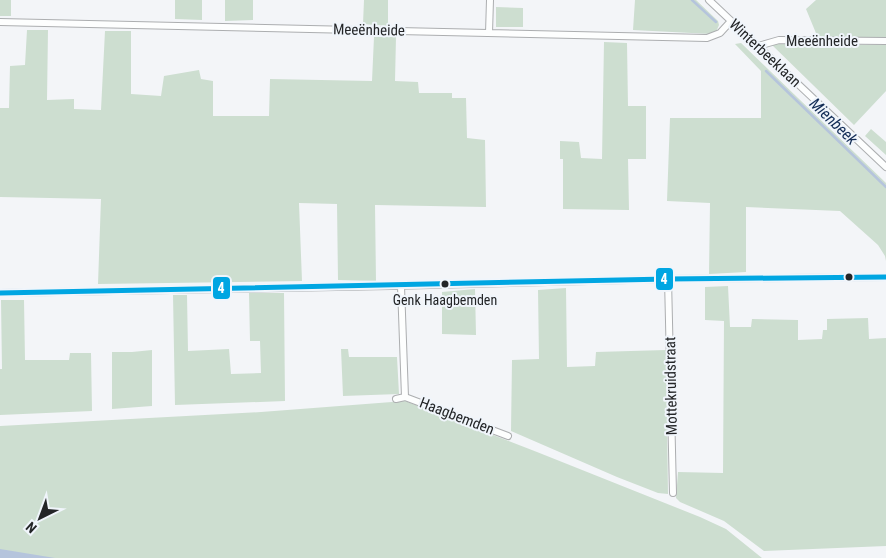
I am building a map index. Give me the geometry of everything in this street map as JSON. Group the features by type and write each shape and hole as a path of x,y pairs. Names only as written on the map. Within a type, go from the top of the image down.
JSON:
{"street":[{"path":"489,33 490,0"},
{"name":"Winterbeeklaan","path":"709,0 886,168"},
{"name":"Meeënheide","path":"0,22 707,38 720,33 731,21"},
{"name":"Meeënheide","path":"758,46 779,40 886,41"},
{"path":"0,293 668,279 886,277"},
{"name":"Mottekruidstraat","path":"668,279 673,493"},
{"name":"Haagbemden","path":"401,286 405,397"},
{"name":"Haagbemden","path":"396,399 405,397 508,436"}],"green space":[{"path":"0,0 11,0 11,16 0,16"},
{"path":"175,0 202,0 202,20 175,19"},
{"path":"225,0 253,0 253,20 225,21"},
{"path":"364,0 388,0 388,26 363,24"},
{"path":"635,0 696,0 718,21 719,25 716,32 711,34 633,30"},
{"path":"816,0 886,0 886,39 818,38 806,9"},
{"path":"496,7 523,8 523,27 496,27"},
{"path":"27,30 48,30 47,100 74,99 74,109 101,110 105,31 131,31 131,94 161,96 164,76 199,70 201,79 213,81 213,116 269,116 270,79 372,81 374,37 396,37 395,81 418,82 419,93 452,93 452,98 466,98 467,138 485,140 486,207 375,205 376,281 338,280 337,204 299,203 302,281 98,284 101,199 0,197 0,108 9,108 10,66 25,65"},
{"path":"604,42 627,43 628,106 646,106 646,159 628,159 629,210 563,209 563,159 560,159 560,141 579,142 581,158 602,159"},
{"path":"741,43 886,183 886,261 878,245 840,211 746,207 746,272 709,274 710,203 667,201 670,118 761,118 761,71 735,44"},
{"path":"771,44 886,45 886,91 854,125"},
{"path":"871,129 886,142 886,155 865,136"},
{"path":"728,286 730,327 751,327 752,319 798,320 798,340 822,339 823,330 827,330 827,319 868,318 869,339 886,338 886,546 764,551 724,521 680,502 676,498 678,472 723,473 724,321 705,320 705,287"},
{"path":"566,288 567,367 595,366 596,352 666,350 668,494 658,493 617,477 511,431 512,360 539,359 538,290"},
{"path":"475,289 476,335 442,334 442,292"},
{"path":"249,293 284,293 285,401 175,405 173,295 187,295 188,351 229,349 231,374 261,373 260,341 250,341"},
{"path":"1,300 24,300 25,360 69,360 70,353 91,353 92,411 0,415 0,369 2,369"},
{"path":"341,349 348,349 349,357 397,357 399,394 343,396"},
{"path":"152,350 152,406 112,409 112,352"},
{"path":"405,401 700,517 726,529 762,558 47,558 0,552 0,426 261,412"}],"water":[{"path":"0,549 55,558 0,558"}],"waterway":[{"name":"Mienbeek","path":"692,0 716,22"},
{"name":"Mienbeek","path":"766,71 886,187"}],"transit line":[{"name":"4","path":"0,293 668,279 886,277"}],"place":[{"name":"Genk Haagbemden","path":"445,284"}]}
